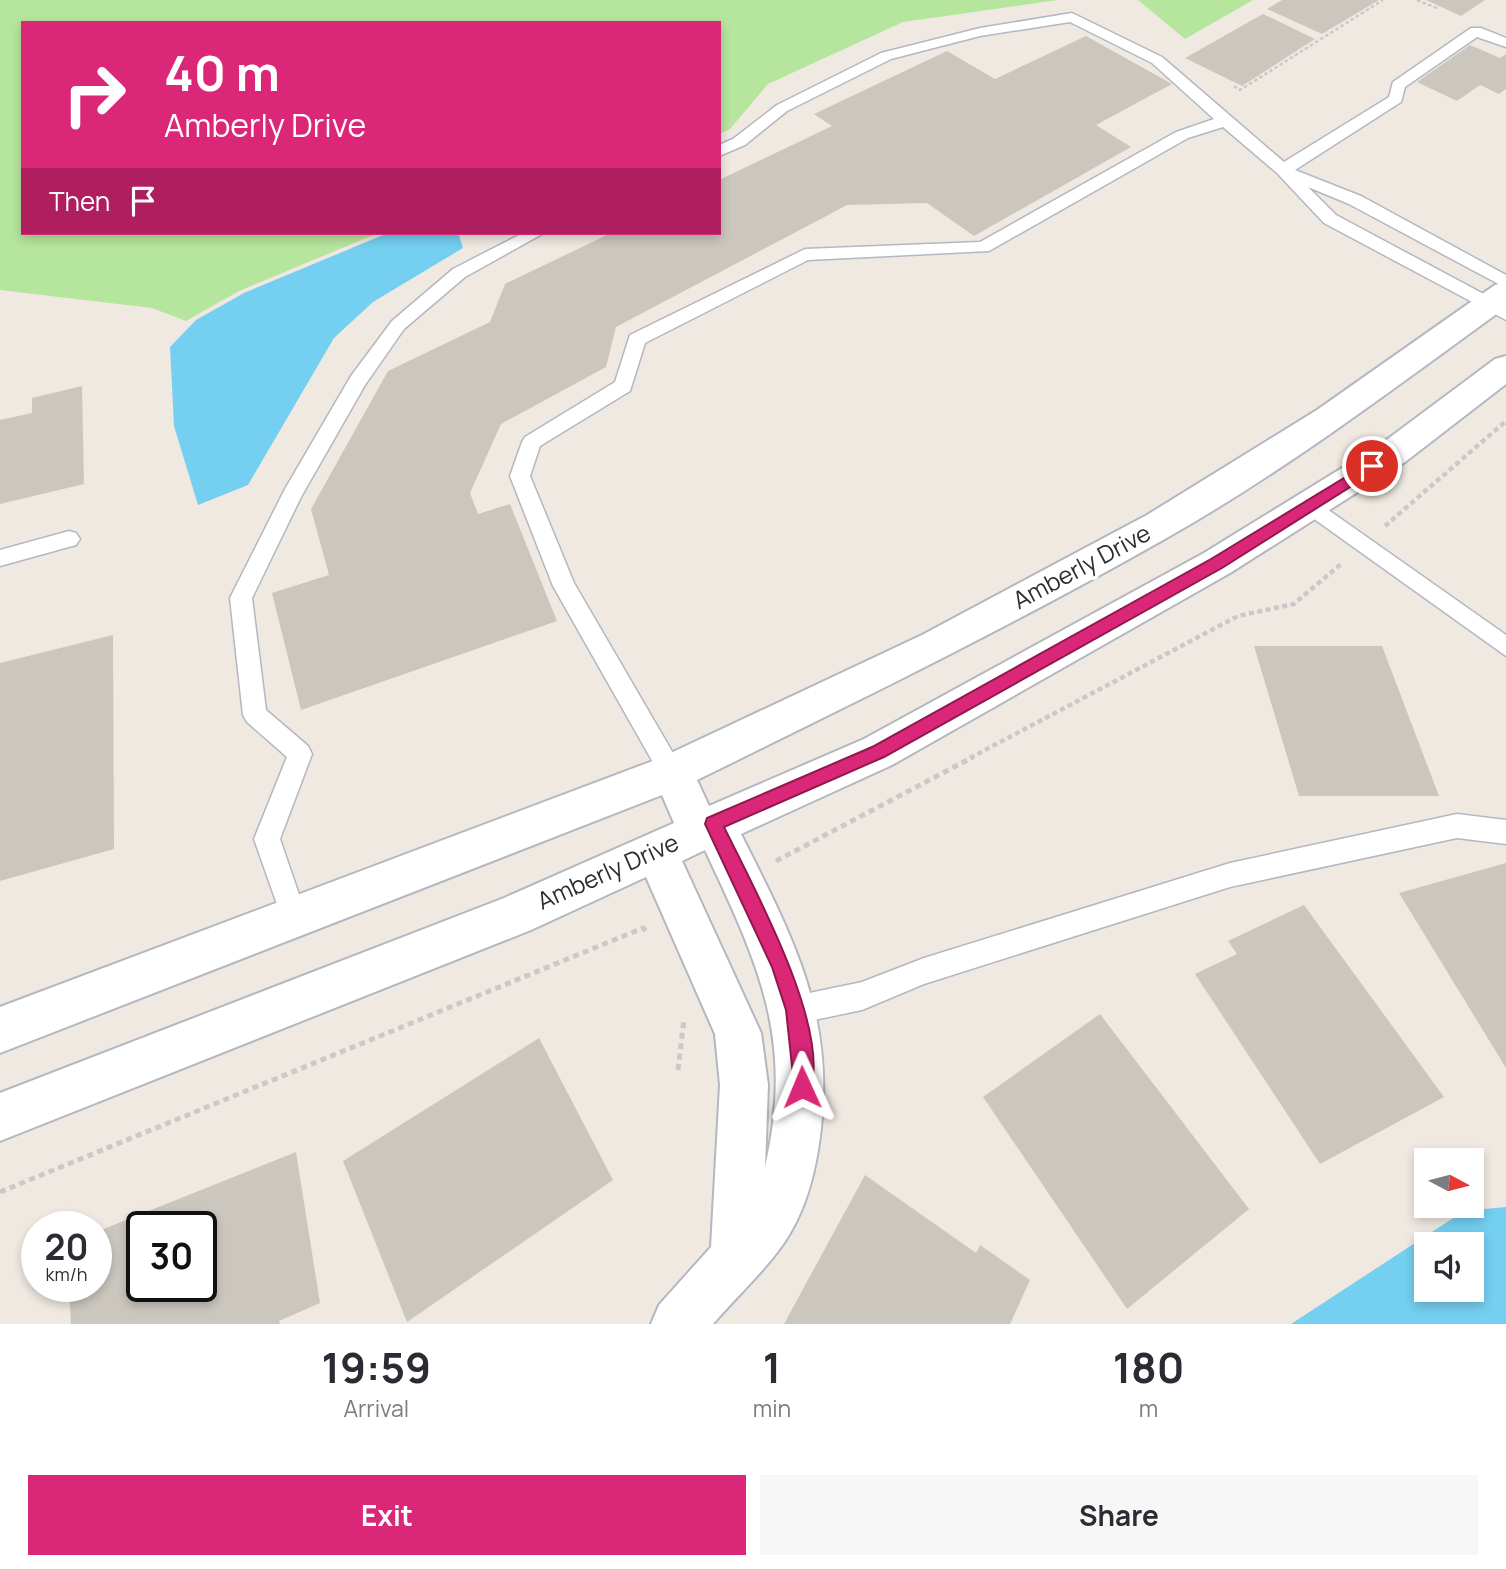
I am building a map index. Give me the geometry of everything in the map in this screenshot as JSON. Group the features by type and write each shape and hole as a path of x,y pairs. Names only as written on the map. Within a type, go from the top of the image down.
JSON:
{"street":[{"name":"Amberly Drive","path":"0,1030 672,772 935,646 1160,524 1329,418 1502,298"},
{"name":"Amberly Drive","path":"0,1117 515,915 878,752 1217,563 1393,453 1506,367"},
{"path":"672,772 706,827 781,964 795,1010 802,1073 798,1125 789,1175 771,1217 678,1324"},
{"path":"656,851 737,1033 744,1085 736,1257"},
{"path":"737,1033 795,1010"}],"lane":[{"path":"721,150 739,142 782,108 886,56 980,32 1072,18 1157,60 1283,170 1331,219 1502,298"},
{"path":"1283,170 1396,99 1398,85 1476,31 1506,43"},
{"path":"672,772 564,586 520,476 532,442 623,386 637,340 805,255 982,247 1182,135 1225,121"},
{"path":"1283,170 1354,200 1502,298"},
{"path":"294,918 267,839 300,754 255,715 242,598 292,495 358,381 398,325 459,273 532,235"},
{"path":"1310,505 1506,647"},
{"path":"0,558 69,539"},
{"path":"795,1010 862,996 924,971 1230,875 1457,826 1506,832"}],"path":[{"path":"1234,86 1240,90 1382,0"},
{"path":"1417,0 1439,9"},
{"path":"768,866 1238,616 1294,604 1506,421"},
{"path":"0,1192 643,928 652,936"},
{"path":"678,1070 684,1009"}],"green space":[{"path":"0,0 1058,0 903,22 768,84 730,129 721,133 721,21 21,21 21,235 373,235 239,291 186,321 152,308 0,290"},
{"path":"1138,0 1253,0 1185,39"}],"water":[{"path":"383,235 459,235 463,248 373,302 334,338 248,485 198,505 174,426 170,347 196,320 244,293"},
{"path":"1506,1207 1506,1324 1291,1324 1414,1244 1414,1302 1484,1302 1484,1232 1432,1232 1453,1218 1484,1218 1484,1209"}],"building":[{"path":"1282,0 1379,0 1322,34 1267,9"},
{"path":"1426,0 1485,0 1461,16"},
{"path":"1263,14 1315,39 1242,86 1185,58"},
{"path":"1086,36 1172,84 1096,125 1131,147 974,236 927,203 847,205 616,327 606,367 501,424 470,493 478,514 510,504 557,621 301,710 272,593 329,575 311,509 388,371 490,322 505,284 607,235 721,235 721,179 832,126 814,114 947,51 995,79"},
{"path":"1470,45 1500,58 1506,54 1506,89 1499,94 1480,85 1457,101 1417,82"},
{"path":"82,386 84,484 0,504 0,420 32,413 32,398"},
{"path":"113,635 114,849 0,881 0,663"},
{"path":"1254,646 1382,646 1439,796 1299,796"},
{"path":"1506,863 1506,1068 1399,893"},
{"path":"1304,905 1444,1097 1320,1164 1195,974 1237,954 1228,941"},
{"path":"1100,1014 1249,1209 1127,1309 983,1097"},
{"path":"539,1038 613,1180 407,1322 343,1161"},
{"path":"296,1152 320,1303 279,1321 280,1324 71,1324 70,1302 112,1302 112,1226 126,1220 126,1302 217,1302 217,1211 148,1211"},
{"path":"865,1175 976,1253 980,1245 1030,1280 1010,1324 784,1324"}],"route":[{"path":"802,1087 803,1060 795,1010 781,964 714,824 878,752 1217,563 1372,466"}]}
